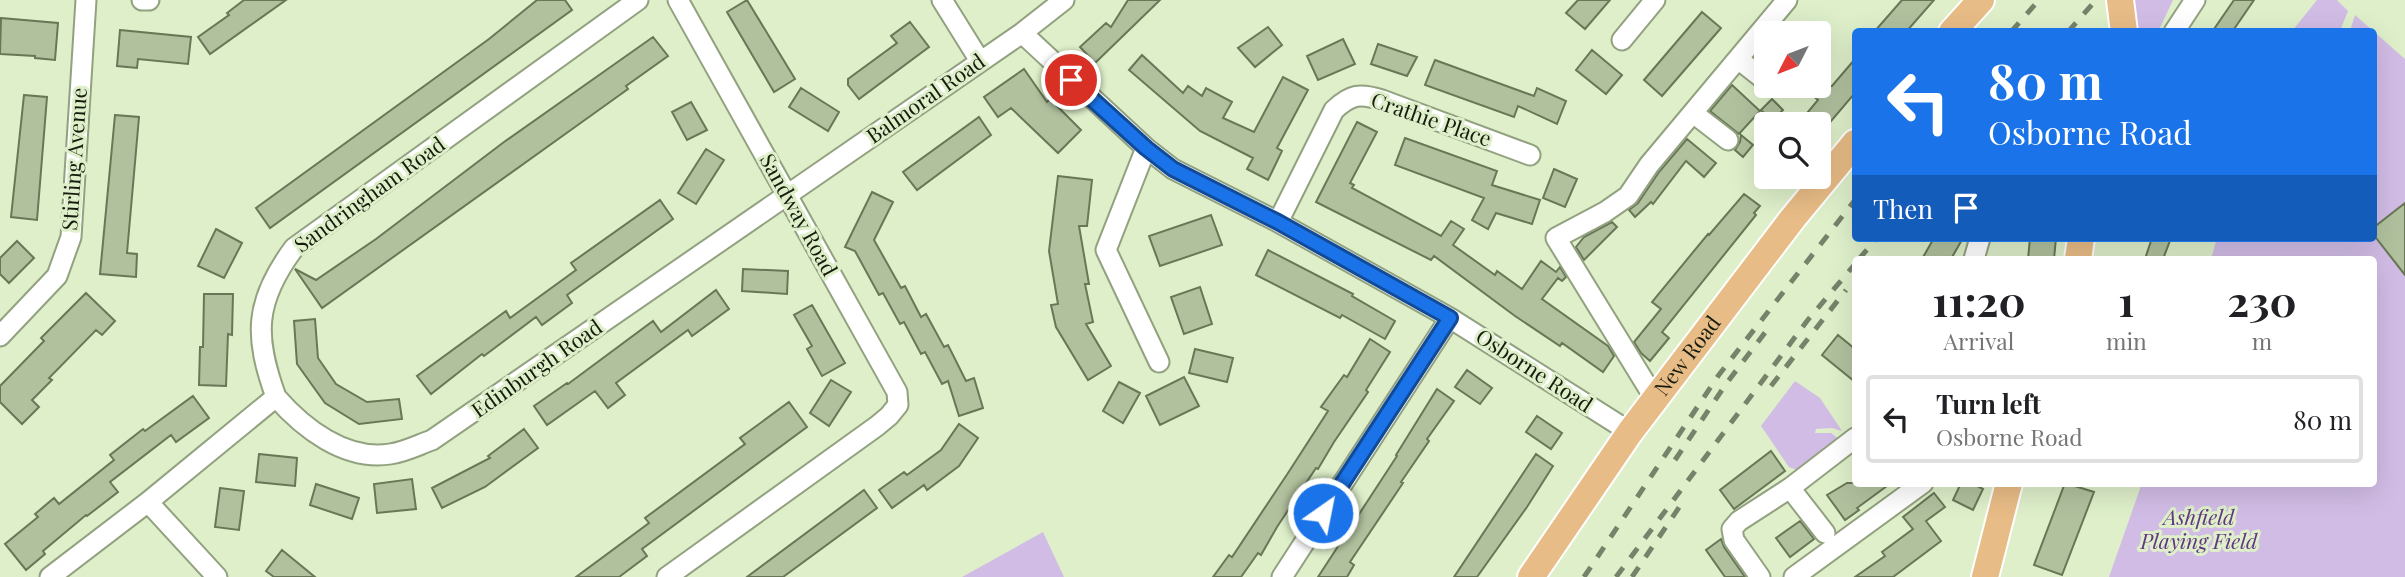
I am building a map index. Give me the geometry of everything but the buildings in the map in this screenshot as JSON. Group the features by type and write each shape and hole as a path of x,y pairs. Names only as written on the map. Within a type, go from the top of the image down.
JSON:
{"main road":[{"path":"1956,28 1981,0"},
{"path":"2120,0 2124,28"},
{"name":"New Road","path":"1531,577 1630,432 1793,218 1852,147"},
{"path":"1985,577 2008,487"}],"street":[{"name":"Stirling Avenue","path":"0,336 57,276 71,237 86,0"},
{"path":"142,0 149,0"},
{"name":"Sandringham Road","path":"276,397 264,363 261,321 274,282 294,248 638,0"},
{"name":"Sandway Road","path":"667,577 877,426 898,405 897,392 678,0"},
{"path":"942,0 980,61"},
{"name":"Balmoral Road","path":"787,196 1022,33 1064,0"},
{"path":"1622,40 1655,0"},
{"path":"1655,399 1556,238 1605,212 1628,196 1649,165 1787,0"},
{"path":"2177,28 2195,0"},
{"name":"Osborne Road","path":"1022,33 1146,148 1173,169 1278,222 1450,318 1630,432"},
{"path":"1738,59 1754,72"},
{"name":"Crathie Place","path":"1278,222 1334,110 1353,97 1365,95 1382,100 1530,155"},
{"path":"1693,113 1728,140"},
{"path":"1146,148 1106,250 1158,362"},
{"name":"Edinburgh Road","path":"276,397 291,415 311,430 338,445 369,454 388,454 432,440 787,196"},
{"path":"1282,577 1450,318"},
{"path":"50,577 148,502 276,397"},
{"path":"1760,577 1734,540 1732,529 1739,521 1790,488 1852,440"},
{"path":"1794,577 1918,487"},
{"path":"1790,488 1825,533"},
{"path":"148,502 217,577"}],"green space":[{"path":"2131,0 2173,0 2160,28 2133,28"},
{"path":"2317,0 2337,0 2348,11 2341,28 2294,28"},
{"path":"2355,15 2370,28 2351,28"},
{"name":"Ashfield Playing Field","path":"2377,34 2405,59 2405,577 2109,577 2141,487 2377,487 2377,256 2212,256 2216,242 2377,242"},
{"path":"1795,381 1820,398 1842,431 1832,428 1816,429 1815,433 1831,433 1840,440 1797,470 1789,467 1761,426"},
{"path":"1043,532 1064,577 962,577"}],"railway":[{"path":"2014,28 2039,0"},
{"path":"2072,28 2096,0"},
{"path":"1584,577 1718,376 1852,204"},
{"path":"1862,256 1874,242"},
{"path":"1616,577 1807,321 1852,268"},
{"path":"1771,386 1846,290"},
{"path":"1675,460 1726,384 1770,326"},
{"path":"1632,577 1680,506"}],"route":[{"path":"1071,80 1173,169 1278,222 1450,318 1323,513"}]}
